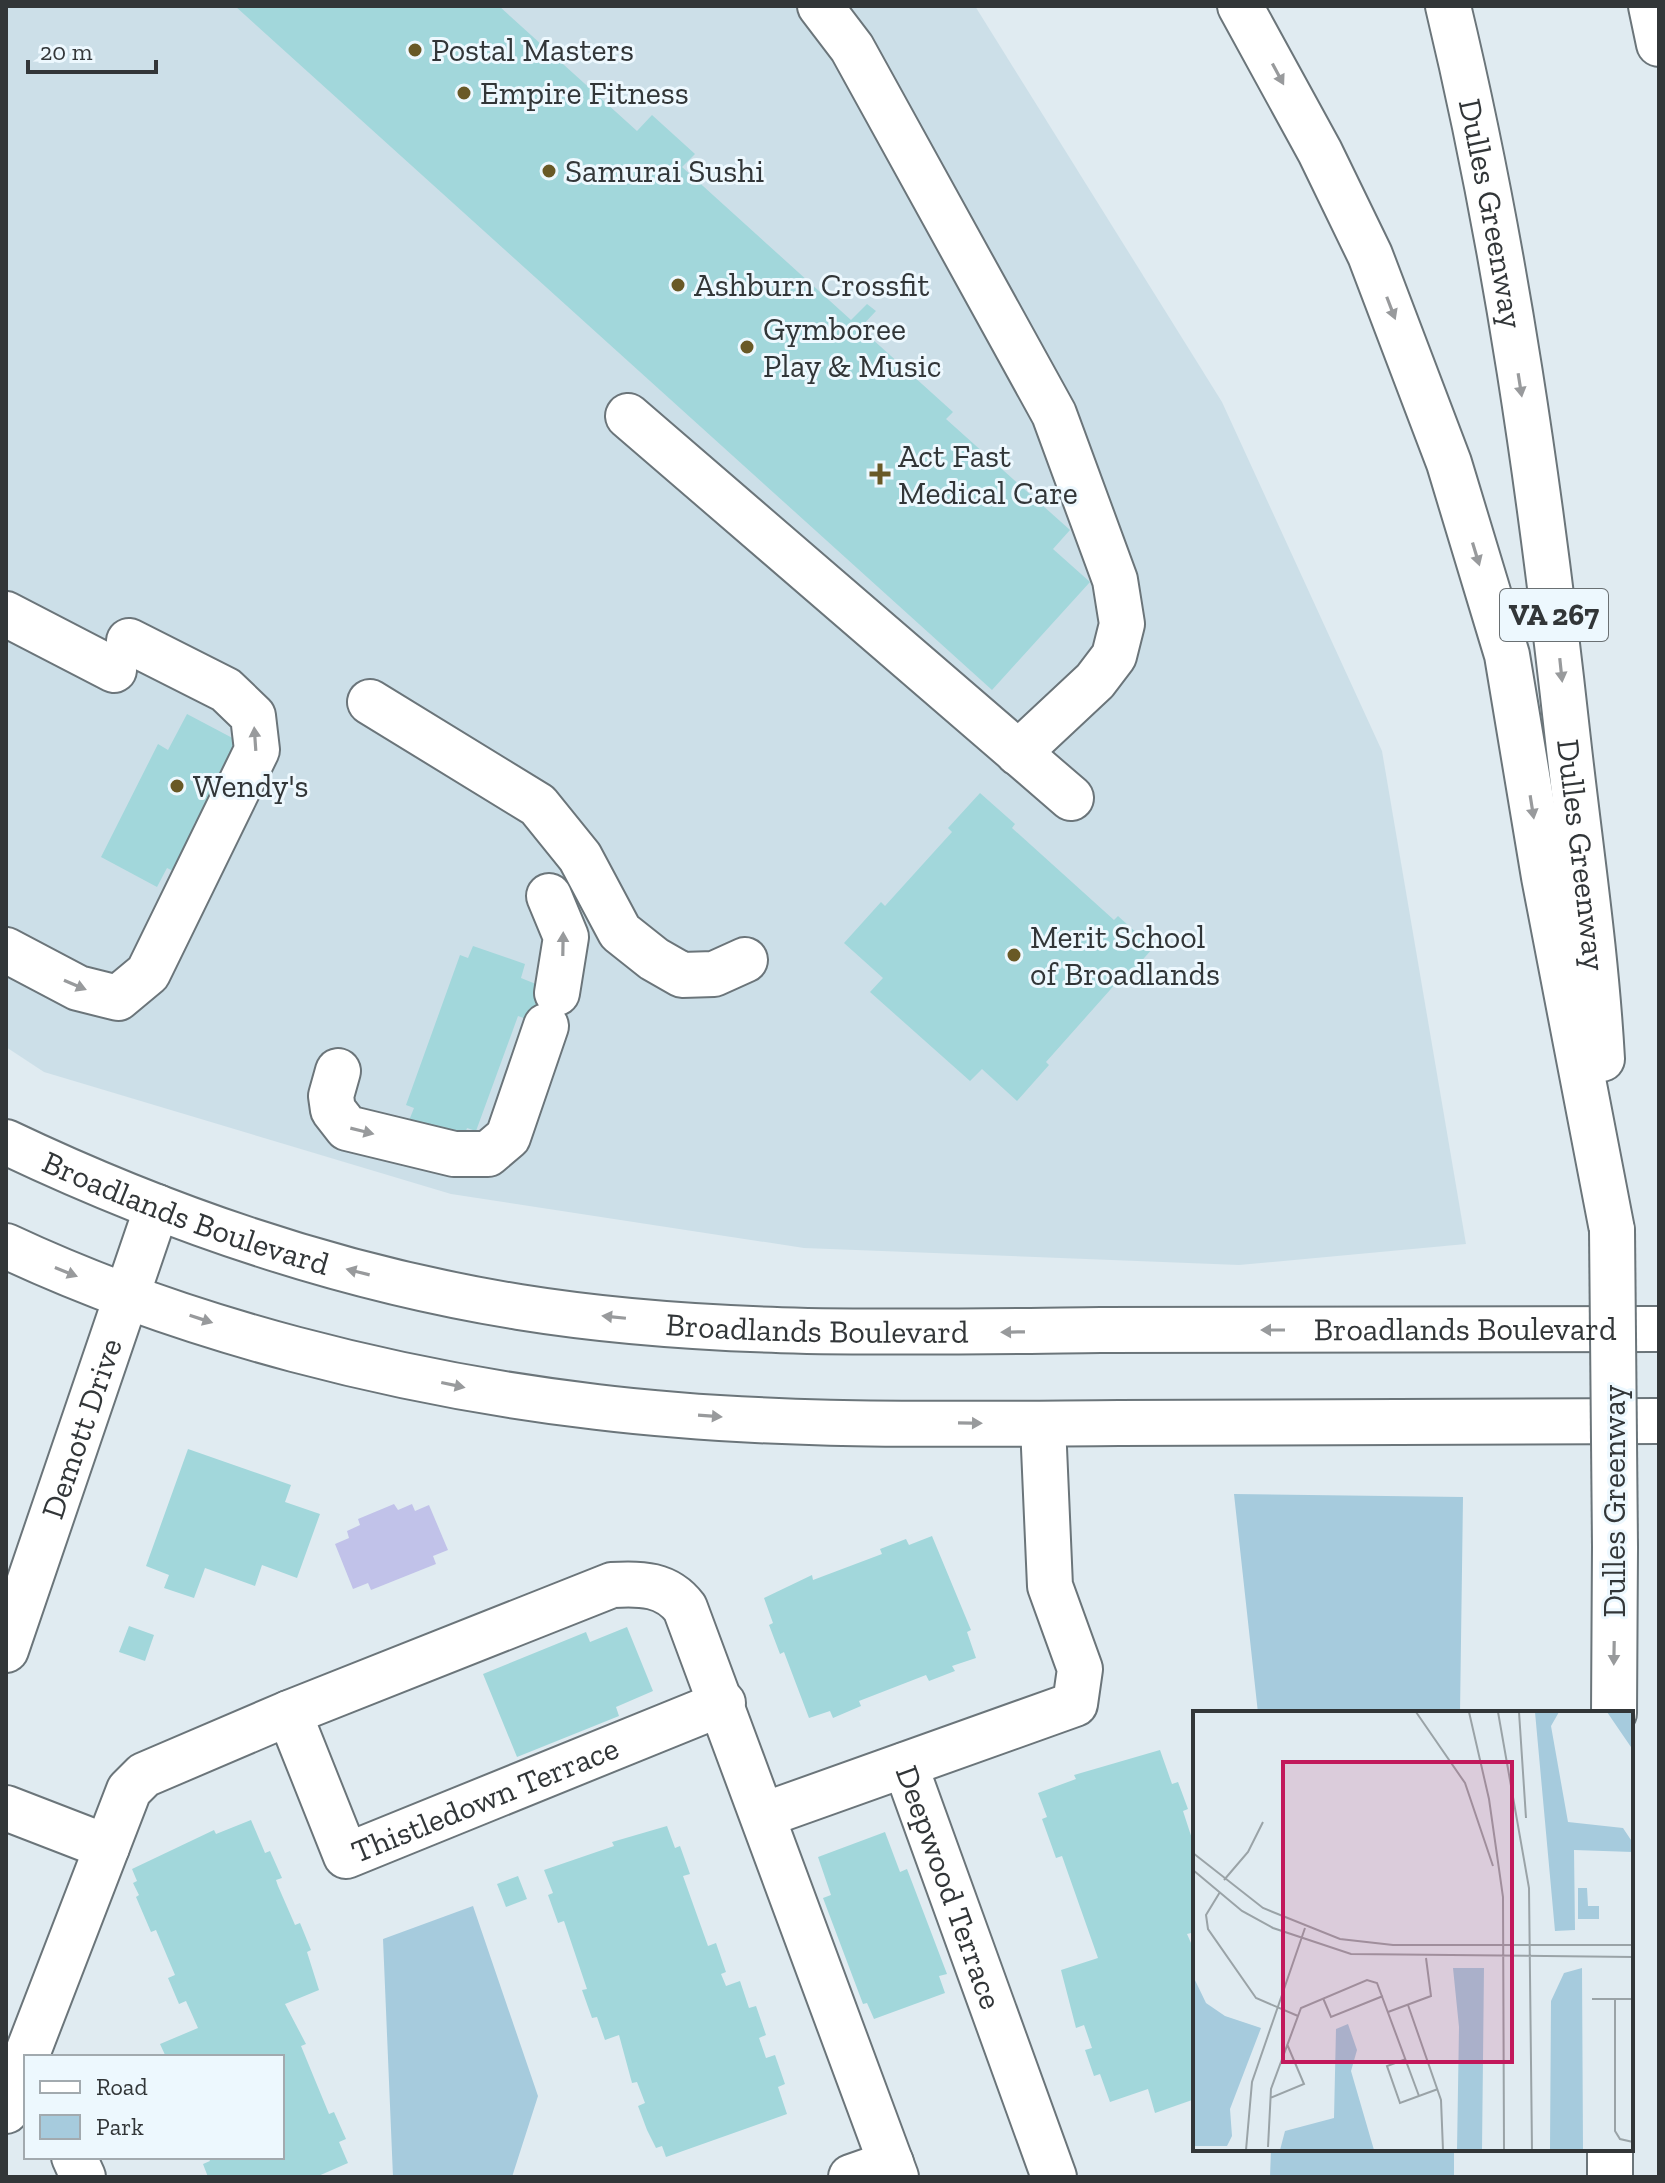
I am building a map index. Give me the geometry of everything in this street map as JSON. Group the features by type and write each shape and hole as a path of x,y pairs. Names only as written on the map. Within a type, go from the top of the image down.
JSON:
{"main road":[{"path":"820,6 852,48 1054,414 1115,580 1122,624 1114,656 1095,681 1018,753"},
{"path":"1240,6 1320,152 1370,255 1454,478 1507,655 1544,877 1612,1230"},
{"name":"Dulles Greenway","path":"1448,6 1469,95 1500,264 1548,559 1597,978 1612,1230 1614,1711"},
{"path":"1651,6 1659,44"},
{"path":"628,416 1071,798"},
{"path":"6,614 226,690 253,716 257,750 148,973 118,998 78,988 6,950"},
{"path":"370,702 469,759 538,805 580,857 620,932 654,959 682,975 714,974 745,960"},
{"path":"338,1071 331,1096 333,1110 347,1128 454,1154 488,1154 508,1137 552,1010 566,937 549,896"},
{"name":"Broadlands Boulevard","path":"6,1142 238,1239 411,1286 521,1307 652,1322 798,1331 958,1333 1659,1329"},
{"name":"Demott Drive","path":"6,1650 113,1346 157,1207"},
{"path":"6,1246 127,1296 375,1369 492,1393 602,1408 724,1417 1043,1425 1659,1421"},
{"name":"Deepwood Terrace","path":"1043,1425 1050,1586 1080,1669 1075,1704 905,1765 1054,2177"},
{"path":"29,2055 129,1790 144,1775 289,1713 612,1585 641,1583 674,1593 685,1608 764,1815 879,2172"},
{"name":"Thistledown Terrace","path":"289,1713 346,1856 723,1703"},
{"path":"764,1815 905,1765"},
{"path":"6,1808 107,1847"},
{"path":"6,2111 24,2067"},
{"path":"1610,2151 1610,2177"}],"shaded area":[{"path":"6,6 975,6 1222,402 1382,751 1466,1244 1239,1265 804,1248 451,1194 44,1072 6,1047"},
{"path":"394,1504 398,1510 412,1504 415,1511 429,1505 448,1550 433,1556 436,1564 371,1590 368,1583 353,1589 335,1544 349,1538 347,1531 360,1525 358,1519"}],"green space":[{"path":"1234,1494 1463,1497 1460,1711 1258,1711"},
{"path":"473,1906 538,2096 512,2177 393,2177 383,1939"},
{"path":"1271,2151 1454,2151 1454,2177 1270,2177"}],"building":[{"path":"235,6 499,6 637,131 652,115 695,154 682,167 851,320 867,304 876,311 860,328 953,412 946,419 1070,530 1053,549 1090,582 992,690"},
{"name":"Wendy's","path":"187,714 240,742 199,824 195,822 175,872 167,868 157,887 101,857 158,744 168,750"},
{"name":"Merit School of Broadlands","path":"980,793 1015,824 1012,828 1114,920 1118,916 1153,948 1121,984 1118,981 1046,1062 1049,1065 1017,1101 982,1069 970,1081 870,992 883,978 844,943 881,902 885,906 952,832 948,828"},
{"path":"473,946 525,964 521,978 568,997 556,1029 518,1016 476,1131 467,1128 462,1142 408,1123 414,1108 406,1105 460,955 468,958"},
{"path":"188,1449 291,1485 285,1502 320,1514 297,1578 262,1565 255,1586 205,1568 194,1598 164,1588 169,1575 146,1566"},
{"path":"932,1536 971,1630 967,1632 976,1658 952,1666 955,1671 929,1681 926,1675 859,1701 861,1706 833,1718 830,1711 809,1718 784,1652 780,1654 769,1625 773,1623 764,1598 812,1575 813,1580 882,1554 880,1549 906,1539 909,1545"},
{"path":"129,1626 154,1635 145,1661 119,1652"},
{"path":"627,1627 653,1691 616,1707 619,1716 517,1757 483,1674 586,1632 590,1642"},
{"path":"1160,1750 1172,1784 1178,1782 1188,1809 1183,1811 1193,1842 1193,1932 1187,1934 1193,1948 1193,2100 1155,2113 1148,2089 1110,2102 1100,2074 1094,2076 1085,2050 1092,2048 1084,2025 1076,2028 1061,1970 1098,1958 1062,1856 1056,1858 1042,1819 1047,1817 1038,1793 1076,1779 1074,1775"},
{"path":"251,1820 265,1853 270,1851 282,1878 276,1880 278,1886 295,1925 300,1923 311,1950 307,1952 319,1990 285,2004 306,2044 301,2046 329,2114 334,2112 346,2139 339,2142 348,2163 316,2177 208,2177 203,2164 209,2159 284,2159 284,2055 165,2055 160,2044 198,2028 186,2001 179,2004 168,1978 175,1975 156,1930 151,1932 136,1897 139,1895 133,1883 137,1881 132,1869 214,1830 216,1834"},
{"path":"667,1826 675,1848 680,1846 690,1874 683,1876 708,1946 716,1943 726,1972 721,1974 726,1986 740,1981 749,2008 756,2006 766,2035 759,2038 766,2058 775,2055 785,2084 778,2087 787,2114 666,2157 662,2146 656,2148 647,2130 638,2106 645,2103 637,2082 632,2083 619,2035 605,2040 597,2017 592,2018 582,1990 587,1989 564,1921 558,1923 548,1895 553,1893 544,1870 614,1846 612,1842"},
{"path":"885,1832 900,1872 907,1869 947,1974 939,1976 945,1993 874,2019 867,2003 863,2004 823,1898 831,1895 818,1857"},
{"path":"518,1876 527,1899 506,1907 497,1884"}],"place":[{"name":"Postal Masters","path":"415,50"},
{"name":"Empire Fitness","path":"464,93"},
{"name":"Samurai Sushi","path":"549,171"},
{"name":"Ashburn Crossfit","path":"678,285"},
{"name":"Gymboree Play & Music","path":"747,347"},
{"name":"Act Fast Medical Care","path":"880,474"},
{"name":"Wendy's","path":"177,786"},
{"name":"Merit School of Broadlands","path":"1014,955"}]}
